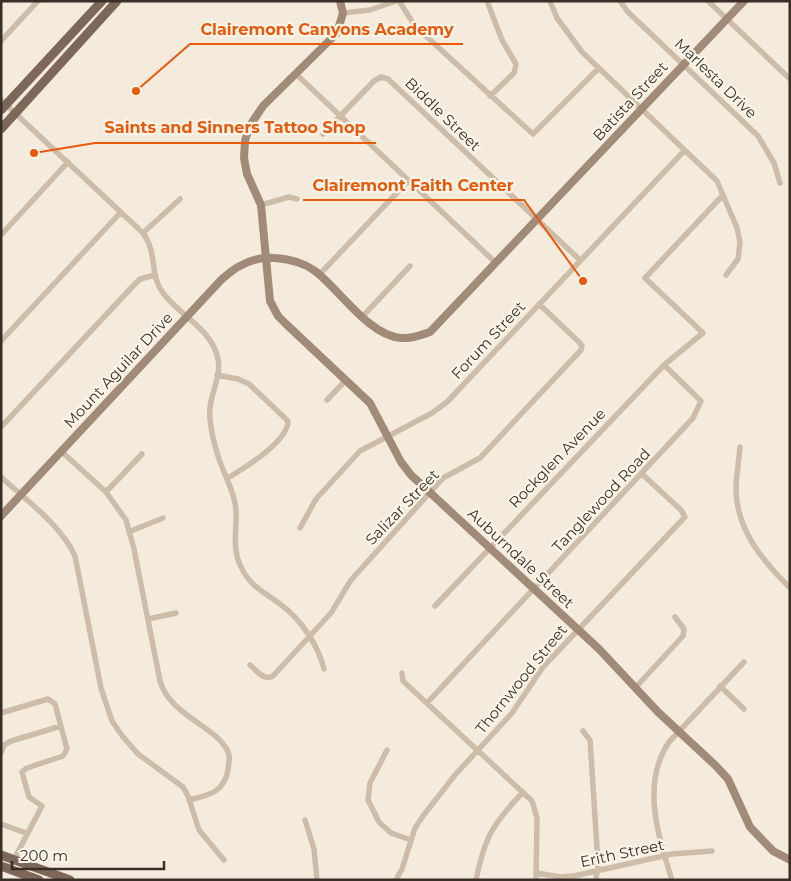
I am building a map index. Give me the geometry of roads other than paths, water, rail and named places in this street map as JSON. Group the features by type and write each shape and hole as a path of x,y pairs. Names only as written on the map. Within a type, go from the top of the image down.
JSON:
{"main road":[{"path":"3,105 102,1"},
{"path":"1,129 118,1"},
{"path":"1,856 70,880"},
{"path":"5,868 39,880"}],"street":[{"path":"1,41 38,1"},
{"path":"340,1 344,13 370,10 397,1 415,26 532,134 598,69"},
{"path":"487,1 502,40 516,64 514,73 490,96"},
{"path":"550,1 567,32 598,69 684,151 711,174 723,195 737,228 740,242 738,259 726,275"},
{"name":"Marlesta Drive","path":"620,1 628,12 758,136 774,163 780,183"},
{"path":"708,1 790,78"},
{"name":"Batista Street","path":"266,258 290,260 303,264 319,275 362,317 376,327 401,338 415,338 430,332 439,325 496,262 744,1"},
{"name":"Auburndale Street","path":"344,13 340,29 333,39 263,106 246,134 245,166 261,204 270,301 278,316 370,403 405,468 578,629 728,779 744,816 755,833 773,851 790,860"},
{"path":"296,74 496,262"},
{"name":"Biddle Street","path":"341,116 374,80 381,77 388,79 580,260"},
{"path":"3,105 16,113 143,233 152,250 155,275 162,292 209,338 215,348 218,362 217,375 210,398 210,418 219,460 235,498 235,544 240,565 258,590 281,605 310,636 321,655 324,669"},
{"path":"323,134 341,116"},
{"name":"Forum Street","path":"300,528 316,499 360,451 432,413 447,402 684,151"},
{"path":"1,235 68,162"},
{"path":"319,275 409,180"},
{"name":"Rockglen Avenue","path":"435,606 664,365 703,333 645,278 723,195"},
{"path":"261,204 289,197 297,199"},
{"path":"143,233 180,200"},
{"path":"1,341 121,212"},
{"name":"Mount Aguilar Drive","path":"1,516 230,272 250,261 266,258"},
{"path":"362,317 410,266"},
{"path":"1,427 140,279 155,275"},
{"name":"Salizar Street","path":"250,665 263,677 269,678 331,613 351,580 444,478 480,458 581,350 582,346 579,342 538,304"},
{"name":"Tanglewood Road","path":"427,703 693,418 700,407 701,401 664,365"},
{"path":"217,375 238,379 249,384 288,421 286,432 255,462 228,478"},
{"path":"327,400 346,380"},
{"path":"740,447 736,491 743,522 754,546 765,562 790,588"},
{"path":"61,451 106,492 126,520 131,531 160,681 166,696 179,710 223,743 230,757 224,784 211,794 189,800"},
{"path":"106,492 142,454"},
{"name":"Thornwood Street","path":"396,880 422,816 512,713 543,667 683,519 681,510 642,474"},
{"path":"1,477 61,534 74,556 101,688 112,721 122,737 138,754 183,788 199,830 224,860"},
{"path":"131,531 162,518"},
{"path":"148,619 176,613"},
{"path":"636,687 683,636 684,629 675,617"},
{"path":"672,880 664,856 652,792 654,775 660,755 679,731 744,662"},
{"path":"402,673 403,681 532,801 538,818 536,880"},
{"path":"720,686 744,708"},
{"path":"1,713 48,699 55,704 68,749 63,756 27,768 22,772 28,797 42,806 13,860 5,868"},
{"path":"1,754 4,745 11,741 61,726"},
{"path":"583,732 590,740 598,870 596,880"},
{"path":"387,750 370,783 368,800 380,822 391,833 411,840"},
{"path":"476,880 481,857 492,827 524,792"},
{"path":"305,820 314,849 317,880"},
{"path":"1,824 26,833"},
{"name":"Erith Street","path":"537,873 560,877 686,852 712,851"}],"place":[{"name":"Clairemont Canyons Academy","path":"136,91"},
{"name":"Saints and Sinners Tattoo Shop","path":"34,153"},
{"name":"Clairemont Faith Center","path":"583,281"}]}
